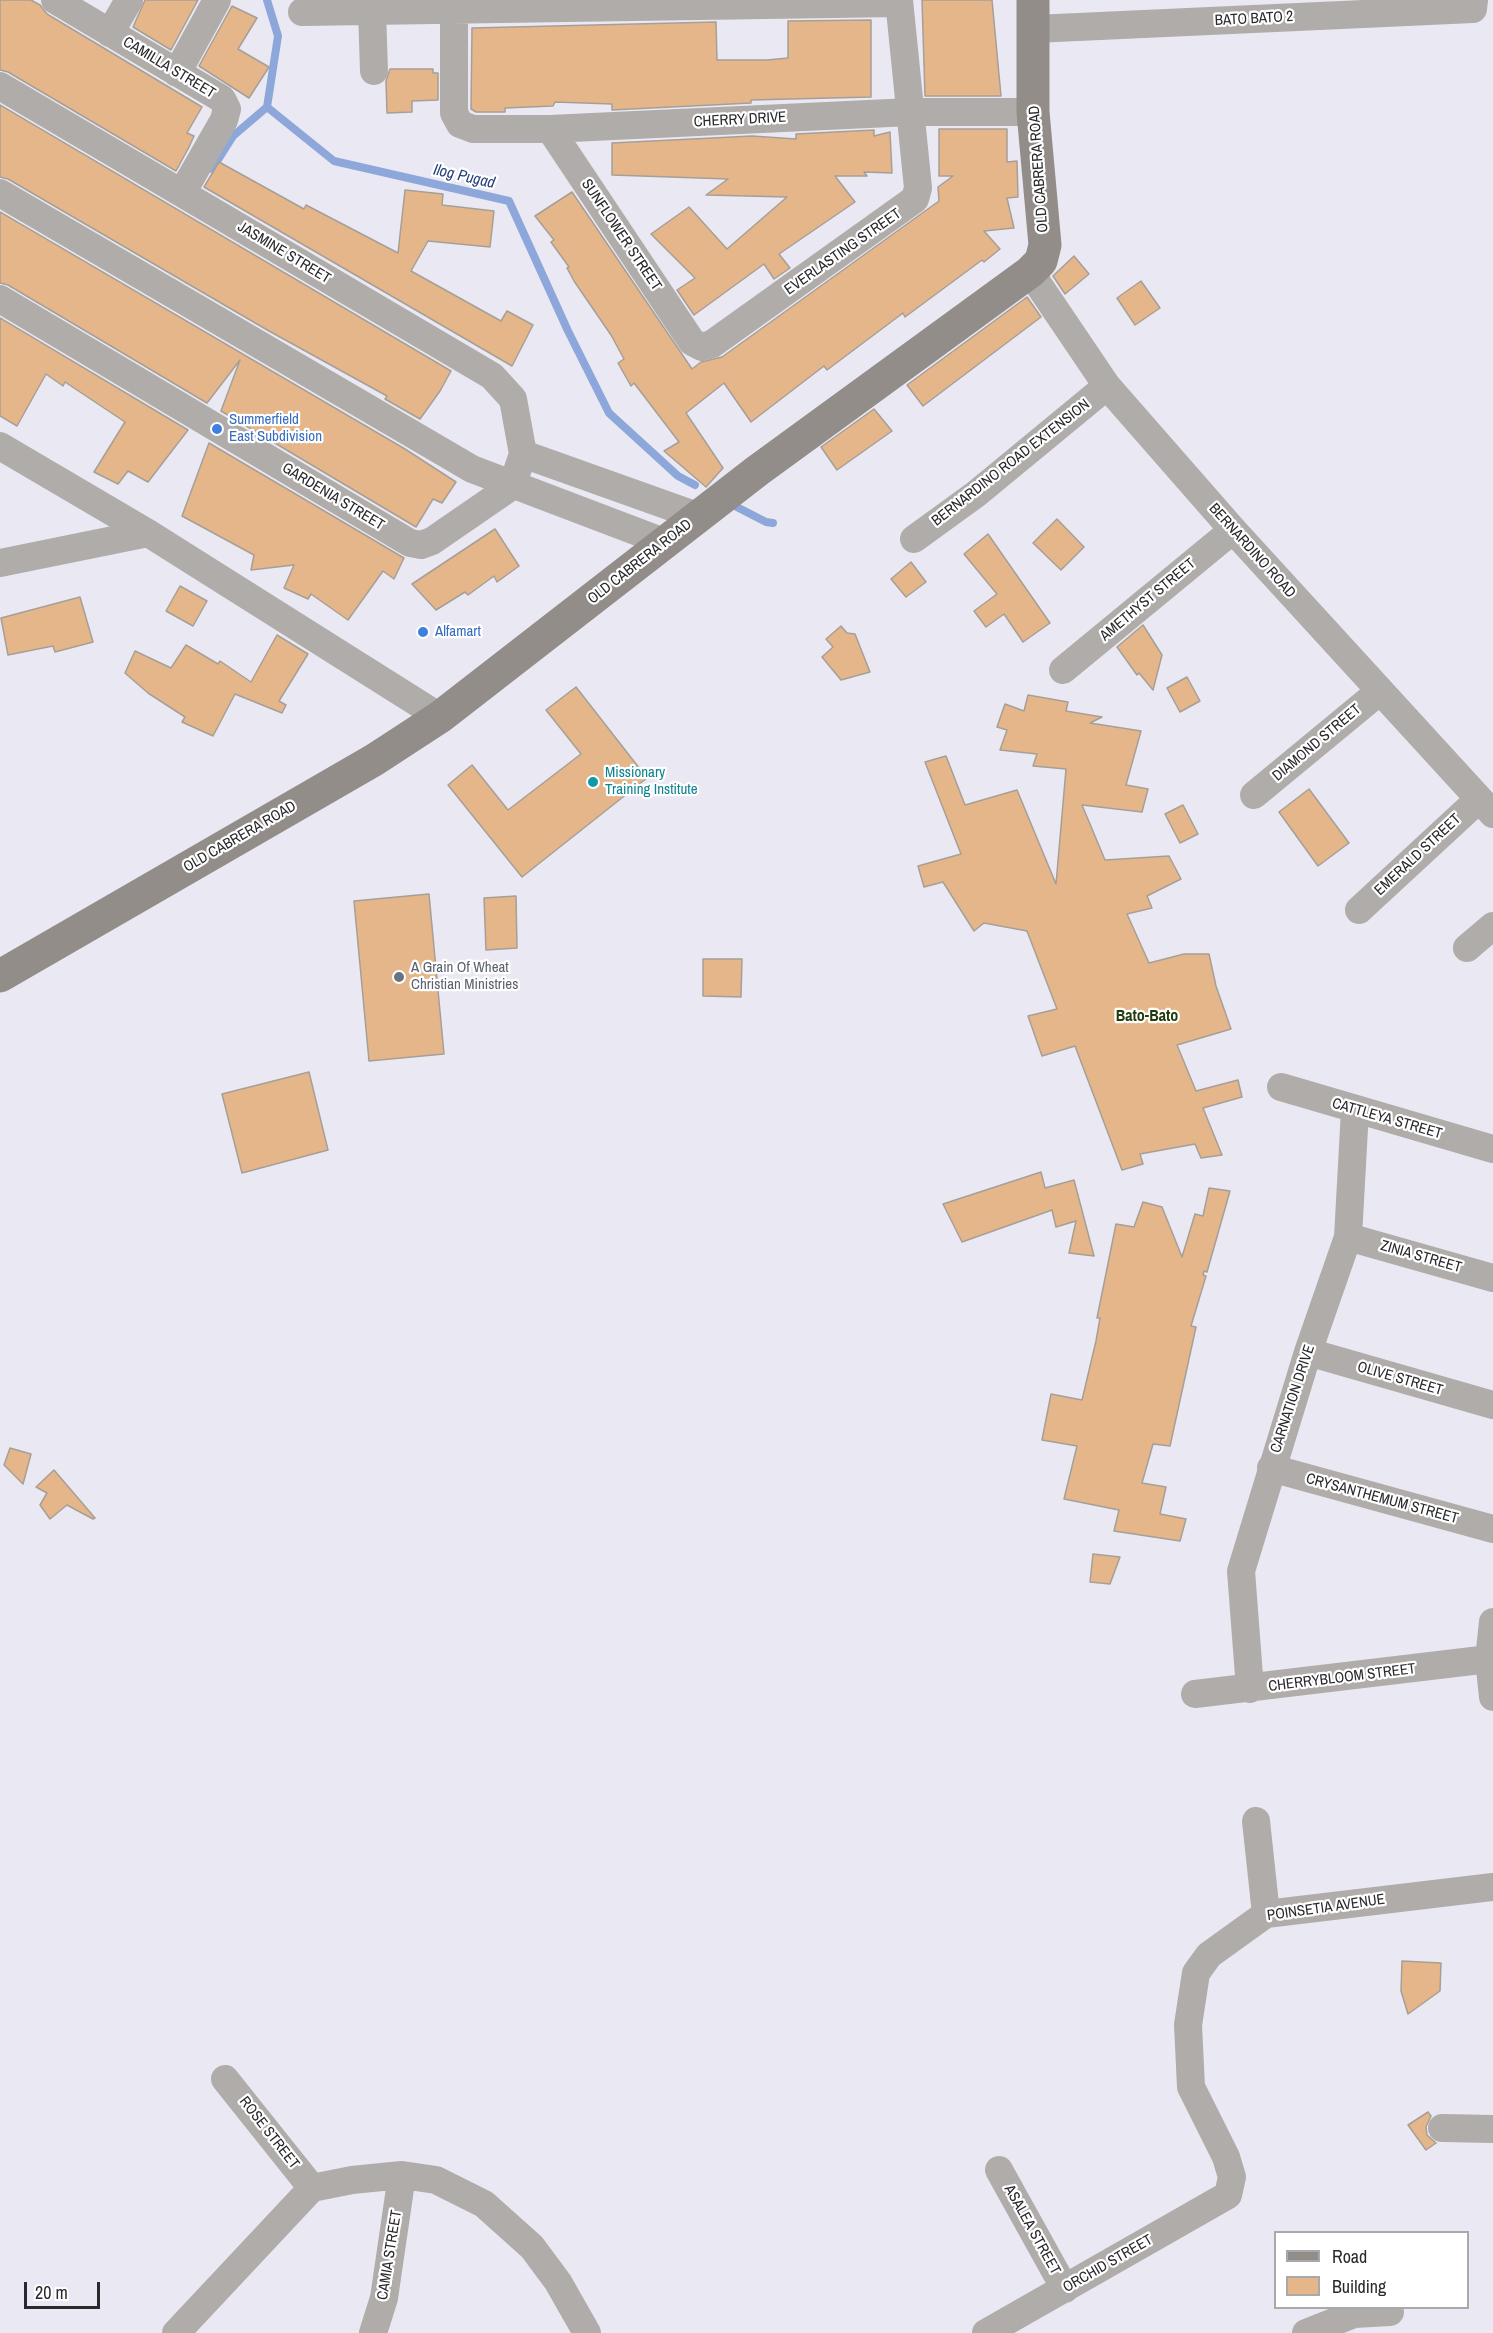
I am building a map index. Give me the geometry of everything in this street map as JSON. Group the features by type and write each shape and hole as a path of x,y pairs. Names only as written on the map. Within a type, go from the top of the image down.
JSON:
{"street":[{"name":"CAMILLA STREET","path":"55,0 222,99 227,109 224,120 182,193"},
{"path":"110,33 129,0"},
{"path":"177,73 217,0"},
{"path":"302,12 454,4 899,2"},
{"name":"EVERLASTING STREET","path":"692,342 702,347 712,344 915,199 918,188 899,2"},
{"name":"CHERRY DRIVE","path":"454,4 454,112 460,124 473,129 550,129 911,112 1034,112"},
{"name":"BATO BATO 2","path":"1034,15 1474,4"},
{"path":"372,10 374,71"},
{"name":"OLD CABRERA ROAD","path":"0,976 374,760 440,717 698,516 1030,272 1041,261 1045,245 1034,112 1034,15"},
{"name":"JASMINE STREET","path":"0,86 492,376 513,399 523,454"},
{"name":"SUNFLOWER STREET","path":"550,129 692,342"},
{"path":"0,193 472,469 664,542"},
{"name":"BERNARDINO ROAD","path":"1030,272 1107,386 1233,530 1485,807"},
{"name":"GARDENIA STREET","path":"0,299 410,543 421,545 432,541 512,486"},
{"name":"BERNARDINO ROAD EXTENSION","path":"914,539 976,494 1107,386"},
{"path":"0,446 148,533 440,717"},
{"path":"512,486 523,454 698,516"},
{"name":"AMETHYST STREET","path":"1063,670 1233,530"},
{"path":"0,563 148,533"},
{"name":"DIAMOND STREET","path":"1254,795 1380,691"},
{"name":"EMERALD STREET","path":"1359,910 1485,807"},
{"path":"1467,948 1493,926"},
{"name":"CATTLEYA STREET","path":"1281,1088 1493,1149"},
{"name":"CARNATION DRIVE","path":"1250,1689 1240,1571 1308,1352 1348,1237 1355,1110"},
{"name":"ZINIA STREET","path":"1348,1237 1493,1278"},
{"name":"OLIVE STREET","path":"1308,1352 1493,1405"},
{"name":"CRYSANTHEMUM STREET","path":"1271,1468 1493,1529"},
{"path":"1493,1622 1489,1659 1493,1697"},
{"name":"CHERRYBLOOM STREET","path":"1195,1694 1489,1659"},
{"path":"1256,1821 1266,1914"},
{"name":"POINSETIA AVENUE","path":"1228,2195 1232,2177 1226,2157 1191,2087 1188,2025 1196,1973 1209,1955 1266,1914 1493,1887"},
{"name":"ROSE STREET","path":"225,2079 312,2188"},
{"path":"1442,2128 1493,2129"},
{"name":"ASALEA STREET","path":"999,2170 1065,2289"},
{"path":"176,2333 312,2188 352,2180 402,2175 436,2180 484,2204 532,2247 558,2282 587,2333"},
{"name":"CAMIA STREET","path":"373,2333 384,2298 402,2175"},
{"name":"ORCHID STREET","path":"1000,2330 1065,2289 1228,2195"},
{"path":"1306,2333 1354,2314 1390,2313"}],"building":[{"path":"0,0 31,0 40,5 47,14 202,107 187,133 194,136 176,171 8,72 0,70"},
{"path":"145,0 198,0 171,50 133,27"},
{"path":"922,0 992,0 1001,96 925,96"},
{"path":"232,6 257,18 238,49 269,67 249,98 199,66"},
{"path":"871,20 871,97 751,100 751,103 612,110 612,104 555,102 553,106 505,108 505,112 476,112 471,109 472,28 716,22 717,60 767,60 788,58 788,21"},
{"path":"390,69 433,69 433,73 438,73 438,100 412,101 412,112 387,113 386,81"},
{"path":"0,105 451,371 440,391 420,419 385,399 387,396 269,331 8,179 0,177"},
{"path":"939,129 1007,129 1007,162 1017,161 1018,197 1007,198 1014,228 984,231 1000,249 905,317 903,313 827,370 824,366 751,422 724,383 686,413 723,468 706,487 664,451 679,442 634,383 631,386 618,363 624,359 611,335 574,281 567,268 569,267 551,242 554,240 535,216 572,192 692,369 701,362 722,357 939,201 938,187 953,176 939,176"},
{"path":"874,130 874,136 890,132 892,173 864,172 867,176 835,176 855,202 779,254 790,268 774,279 764,264 694,315 677,290 695,278 651,234 689,207 727,249 787,197 706,195 728,179 612,175 612,143 752,136 796,139 796,134"},
{"path":"219,162 304,209 306,205 398,253 405,190 443,194 442,205 494,211 490,247 428,241 411,271 501,321 507,311 533,325 512,366 204,187"},
{"path":"0,212 405,449 456,482 442,503 433,499 416,527 221,411 240,360 207,403 8,285 0,283"},
{"path":"1074,256 1089,274 1065,294 1053,276"},
{"path":"1141,281 1160,308 1135,325 1117,298"},
{"path":"1027,297 1041,317 923,406 907,385"},
{"path":"0,318 188,430 148,482 128,471 118,484 94,472 125,422 65,382 63,386 46,374 17,426 0,416"},
{"path":"874,409 892,431 837,470 821,447"},
{"path":"209,443 404,558 394,579 383,571 348,620 311,594 308,599 284,588 294,565 251,570 254,555 182,516"},
{"path":"1057,519 1084,547 1061,570 1033,543"},
{"path":"495,529 519,566 497,582 494,576 468,595 465,592 436,610 412,584"},
{"path":"988,534 1050,623 1023,642 1004,614 986,627 974,611 997,594 964,554"},
{"path":"911,562 926,582 906,597 891,579"},
{"path":"180,586 207,601 193,626 166,611"},
{"path":"80,597 93,642 55,652 53,646 8,655 1,618"},
{"path":"1143,625 1162,655 1153,690 1139,673 1137,675 1117,647"},
{"path":"841,626 847,633 855,634 870,672 841,680 822,657 833,647 826,639"},
{"path":"277,635 308,654 279,701 286,705 282,713 235,694 213,736 182,722 185,717 148,693 125,673 135,651 171,668 186,645 218,664 220,661 251,682"},
{"path":"1187,677 1200,701 1180,712 1167,688"},
{"name":"Missionary Training Institute","path":"576,687 647,778 522,877 448,785 472,765 508,810 581,754 546,710"},
{"path":"1028,695 1068,702 1066,711 1102,717 1090,723 1141,731 1126,785 1148,789 1142,812 1082,805 1105,860 1169,856 1181,879 1147,896 1152,908 1127,914 1149,963 1184,954 1209,954 1216,986 1231,1029 1177,1045 1196,1091 1238,1080 1242,1097 1203,1108 1222,1155 1201,1158 1195,1144 1140,1154 1143,1164 1122,1170 1075,1046 1042,1056 1028,1016 1057,1009 1027,931 984,923 974,931 943,882 924,887 918,866 961,854 925,762 946,756 965,805 1017,790 1056,884 1066,769 1033,766 1037,754 1000,750 1007,730 997,727 1005,704 1024,711"},
{"path":"1309,789 1349,843 1318,866 1279,812"},
{"path":"1183,805 1198,834 1180,843 1165,814"},
{"name":"A Grain Of Wheat Christian Ministries","path":"429,894 444,1054 369,1061 354,901"},
{"path":"516,896 517,948 486,950 484,898"},
{"path":"703,959 742,959 741,997 703,996"},
{"path":"309,1072 328,1150 242,1173 222,1094"},
{"path":"1041,1172 1045,1188 1074,1180 1094,1256 1069,1253 1076,1221 1056,1227 1052,1210 962,1242 943,1204"},
{"path":"1209,1188 1230,1191 1207,1272 1204,1271 1203,1275 1206,1276 1191,1326 1196,1327 1170,1446 1153,1444 1142,1483 1166,1487 1160,1514 1186,1519 1180,1541 1114,1531 1119,1510 1064,1499 1077,1446 1042,1440 1051,1394 1082,1400 1096,1341 1100,1318 1097,1318 1116,1224 1134,1227 1143,1202 1162,1207 1182,1257 1195,1214 1203,1216"},
{"path":"10,1448 31,1454 23,1484 4,1465"},
{"path":"54,1470 95,1518 67,1505 50,1519 40,1505 47,1493 36,1487"},
{"path":"1093,1554 1120,1557 1110,1584 1090,1582"},
{"path":"1402,1961 1441,1963 1440,1991 1408,2014 1401,1991"},
{"path":"1428,2112 1431,2116 1426,2127 1427,2135 1436,2143 1426,2150 1408,2125"}],"waterway":[{"name":"Ilog Pugad","path":"267,0 278,36 267,107 334,161 509,201 568,331 609,413 678,476 695,485"},
{"path":"212,169 233,136 267,107"},
{"name":"Ilog Pugad","path":"731,504 766,522 773,523"}],"place":[{"name":"Summerfield East Subdivision","path":"217,429"},
{"name":"Alfamart","path":"423,632"},
{"name":"Missionary Training Institute","path":"593,782"},
{"name":"A Grain Of Wheat Christian Ministries","path":"399,977"}],"district":[{"name":"Bato-Bato","path":"1147,1017"}]}
